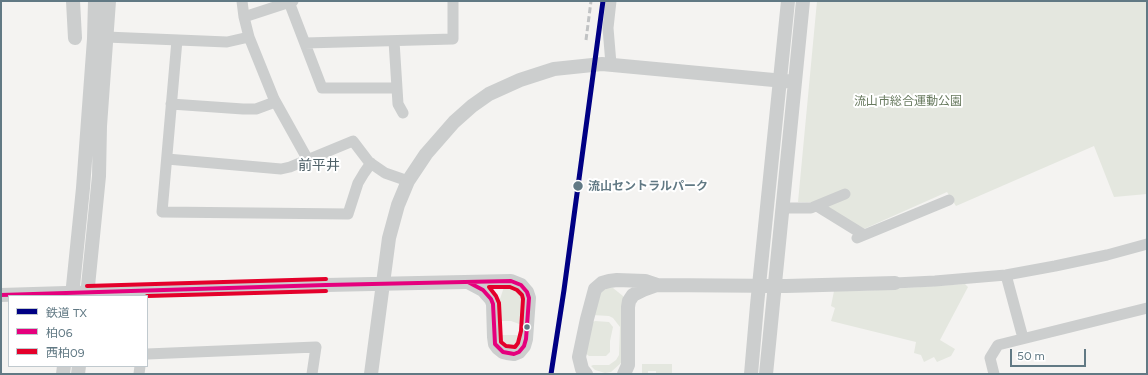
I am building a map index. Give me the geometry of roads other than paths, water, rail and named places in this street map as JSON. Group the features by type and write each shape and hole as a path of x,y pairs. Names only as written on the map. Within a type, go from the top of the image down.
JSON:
{"street":[{"path":"73,1 75,38"},
{"path":"72,294 83,188 94,38 95,1"},
{"path":"87,294 99,176 100,126 109,1"},
{"path":"242,1 249,37 275,102 308,160"},
{"path":"305,43 453,39 453,1"},
{"path":"611,1 608,28 611,64"},
{"path":"751,374 788,1"},
{"path":"766,374 803,1"},
{"path":"244,17 291,2 322,88 397,88"},
{"path":"106,37 227,42 249,37"},
{"path":"177,40 162,212 348,214 358,184 371,163"},
{"path":"394,41 398,104 403,113"},
{"path":"371,374 389,238 398,205 408,181 426,154 454,122 472,106 489,94 520,80 554,69 573,66 611,64 795,82"},
{"path":"171,104 243,110 256,109 275,102"},
{"path":"167,159 281,169 308,160 353,141 371,163 385,173 408,181"},
{"path":"782,208 811,208 844,194"},
{"path":"818,206 860,236 949,200"},
{"path":"586,374 582,369 579,357 592,295 595,289 602,283 609,281 645,281 658,285 775,286 935,281 1006,274 1055,266 1147,244"},
{"path":"1006,274 1023,338"},
{"path":"1,295 87,294 384,284 504,281 521,285 527,292 529,298 526,339 524,346 519,352 514,354 503,352 495,344 493,304 488,294 468,282"},
{"path":"493,304 504,281"},
{"path":"609,281 631,297"},
{"path":"624,374 628,365 628,306 631,297 638,292 658,285"},
{"path":"994,374 990,358 998,345 1147,308"},
{"path":"148,354 316,347 312,374"}],"railway":[{"path":"586,40 591,1"}],"rail line":[{"name":"TX","path":"551,374 564,290 603,1"}],"place":[{"name":"流山セントラルパーク","path":"578,186"}],"district":[{"name":"前平井","path":"319,166"}],"park label":[{"name":"流山市総合運動公園","path":"908,101"}]}
